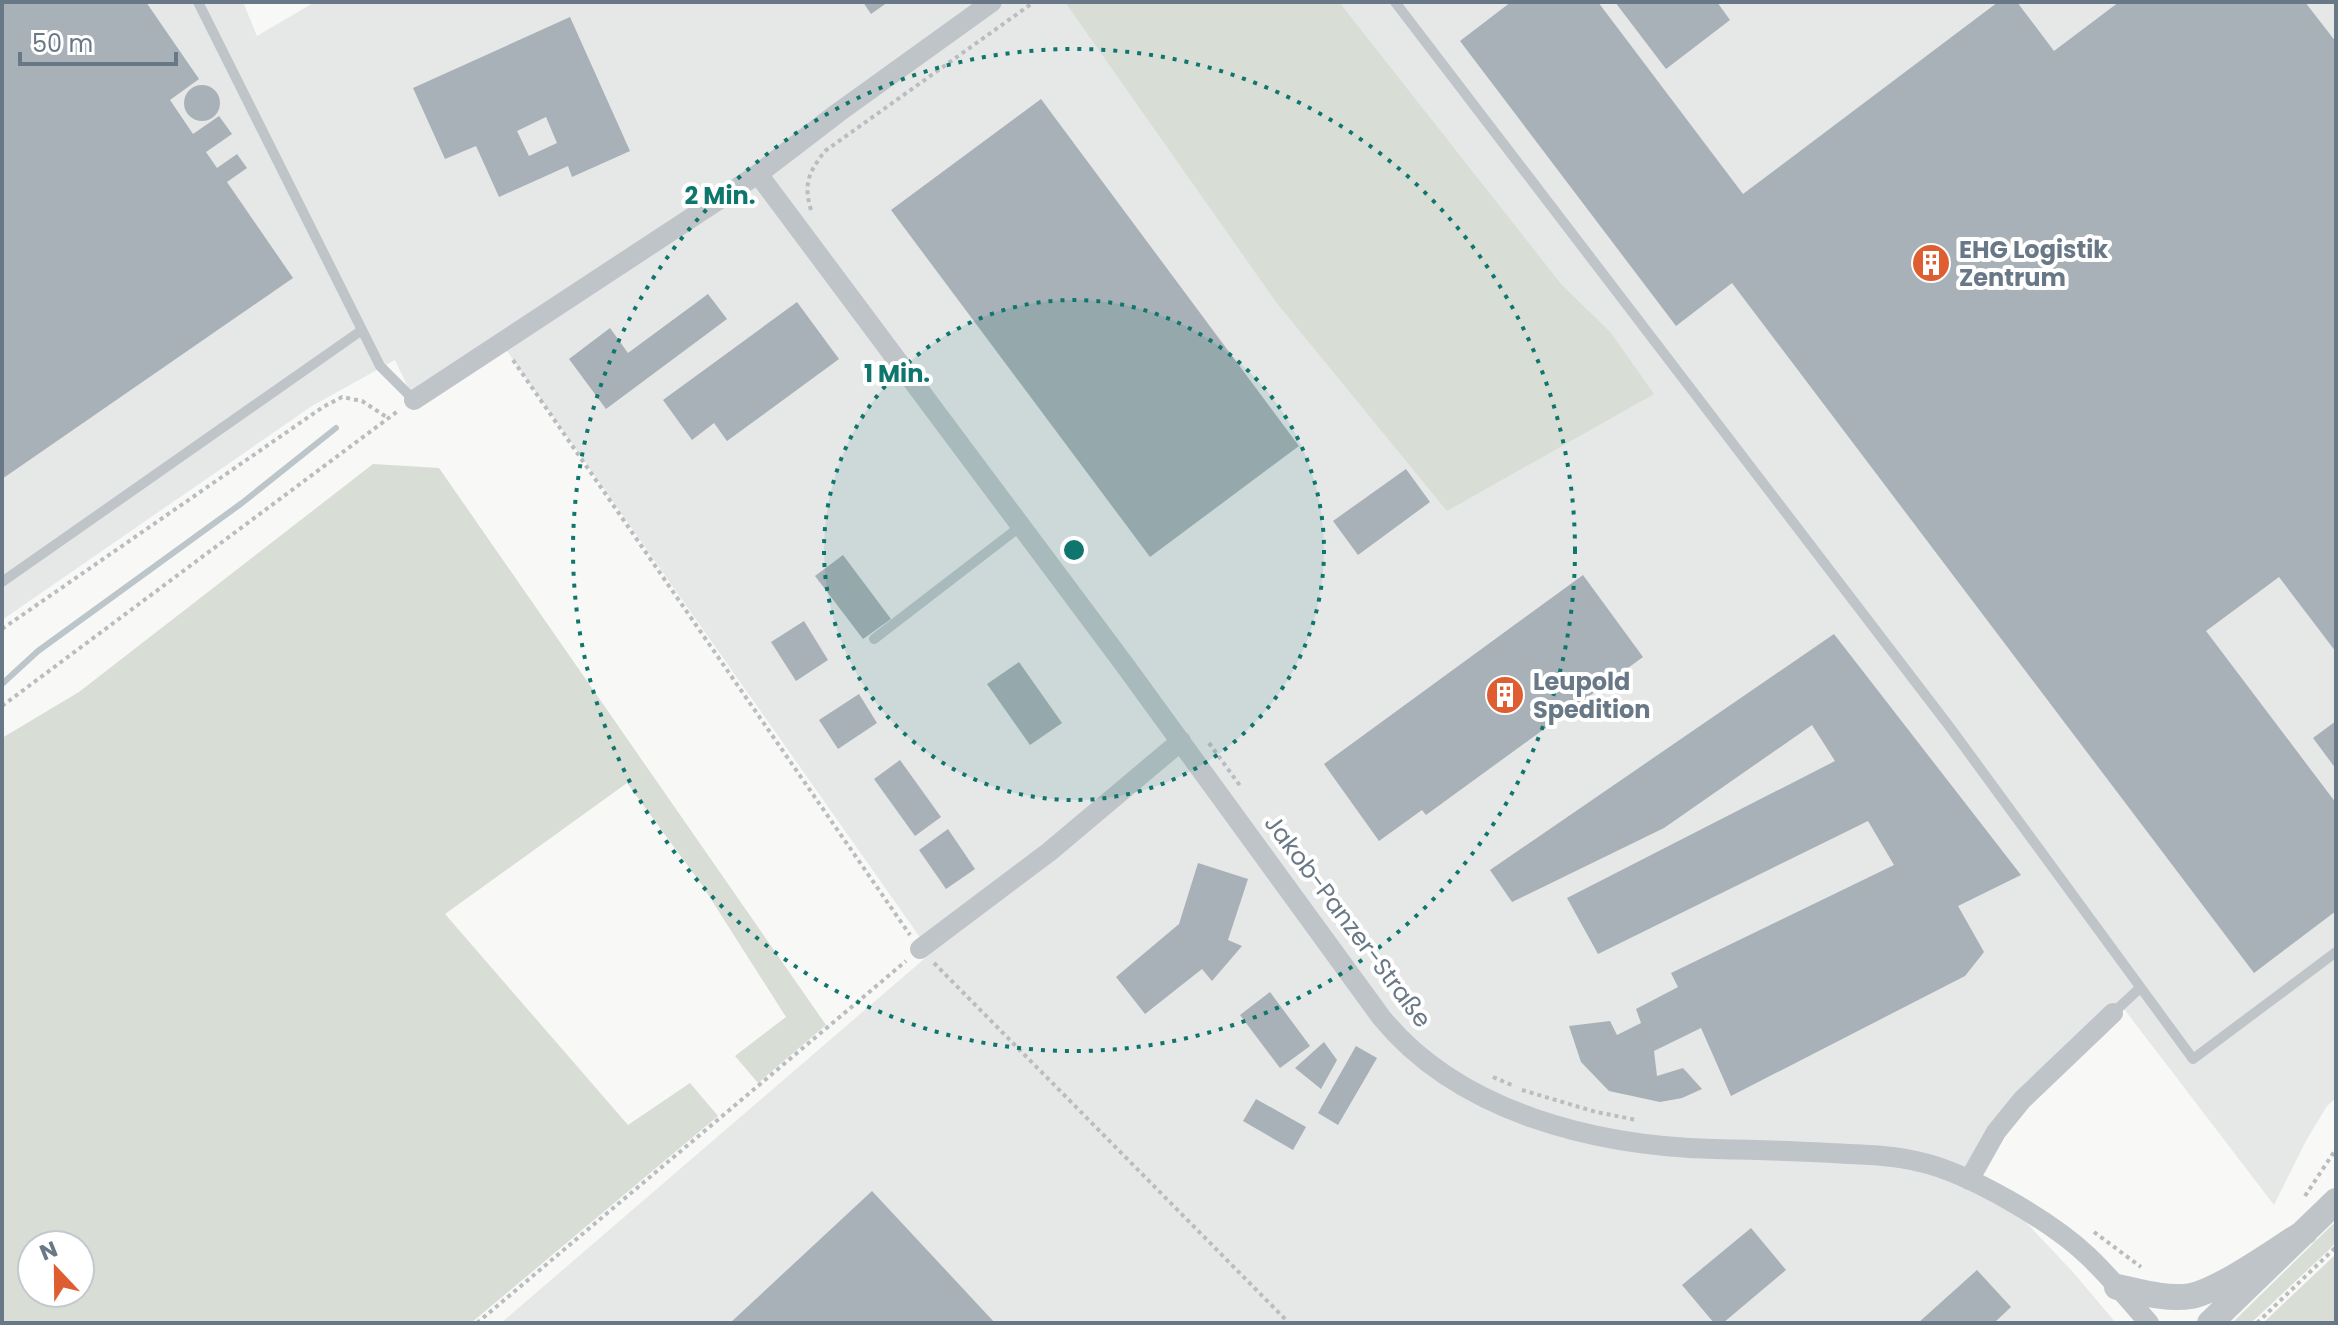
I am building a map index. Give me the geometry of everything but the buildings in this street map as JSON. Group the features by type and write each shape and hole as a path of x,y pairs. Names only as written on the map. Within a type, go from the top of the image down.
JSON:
{"street":[{"path":"414,400 758,174 992,2"},
{"name":"Jakob-Panzer-Straße","path":"758,174 1396,1034 1417,1055 1479,1094 1545,1122 1625,1140 1710,1149 1873,1155 1921,1162 1969,1180 2051,1228 2086,1254 2149,1323"},
{"path":"920,949 1049,852 1181,741"},
{"path":"1969,1180 1996,1132 2022,1100 2113,1013"},
{"path":"2210,1323 2336,1201"},
{"path":"2117,1287 2157,1296 2180,1297 2204,1292 2305,1232"}],"lane":[{"path":"198,2 380,366 414,400"},
{"path":"1395,2 1949,726 2193,1059 2336,952"},
{"path":"2,582 362,330"},
{"path":"874,639 1021,526"},
{"path":"2113,1013 2140,988"}],"path":[{"path":"817,220 810,207 807,181 812,168 825,151 1034,2"},
{"path":"501,344 920,949 1289,1323"},
{"path":"2,629 323,407 342,397 362,401 388,418"},
{"path":"2,706 414,400"},
{"path":"1202,734 1244,791"},
{"path":"477,1323 920,949"},
{"path":"1481,1072 1538,1095 1596,1112 1647,1122"},
{"path":"2087,1226 2144,1269"},
{"path":"2257,1323 2336,1247"}],"shaded area":[{"path":"2,2 243,2 257,36 315,2 2336,2 2336,1098 2327,1106 2307,1139 2274,1205 2121,1005 2021,1100 1968,1181 2002,1197 2116,1323 501,1323 931,953 502,344 414,400 395,360 312,406 2,620"},
{"path":"1065,2 1339,2 1561,284 1611,333 1654,394 1447,511 1276,302"},
{"path":"373,464 439,468 826,1025 758,1083 735,1056 786,1017 702,885 627,783 445,914 628,1125 690,1083 718,1116 471,1323 2,1323 2,738 79,692"},
{"path":"2336,1221 2336,1242 2333,1246 2251,1323 2232,1323"},
{"path":"2336,1254 2336,1323 2263,1323"}],"waterway":[{"path":"2,684 38,651 242,503 336,428"}],"place":[{"name":"EHG Logistik Zentrum","path":"1931,263"},
{"name":"Leupold Spedition","path":"1505,695"}]}
